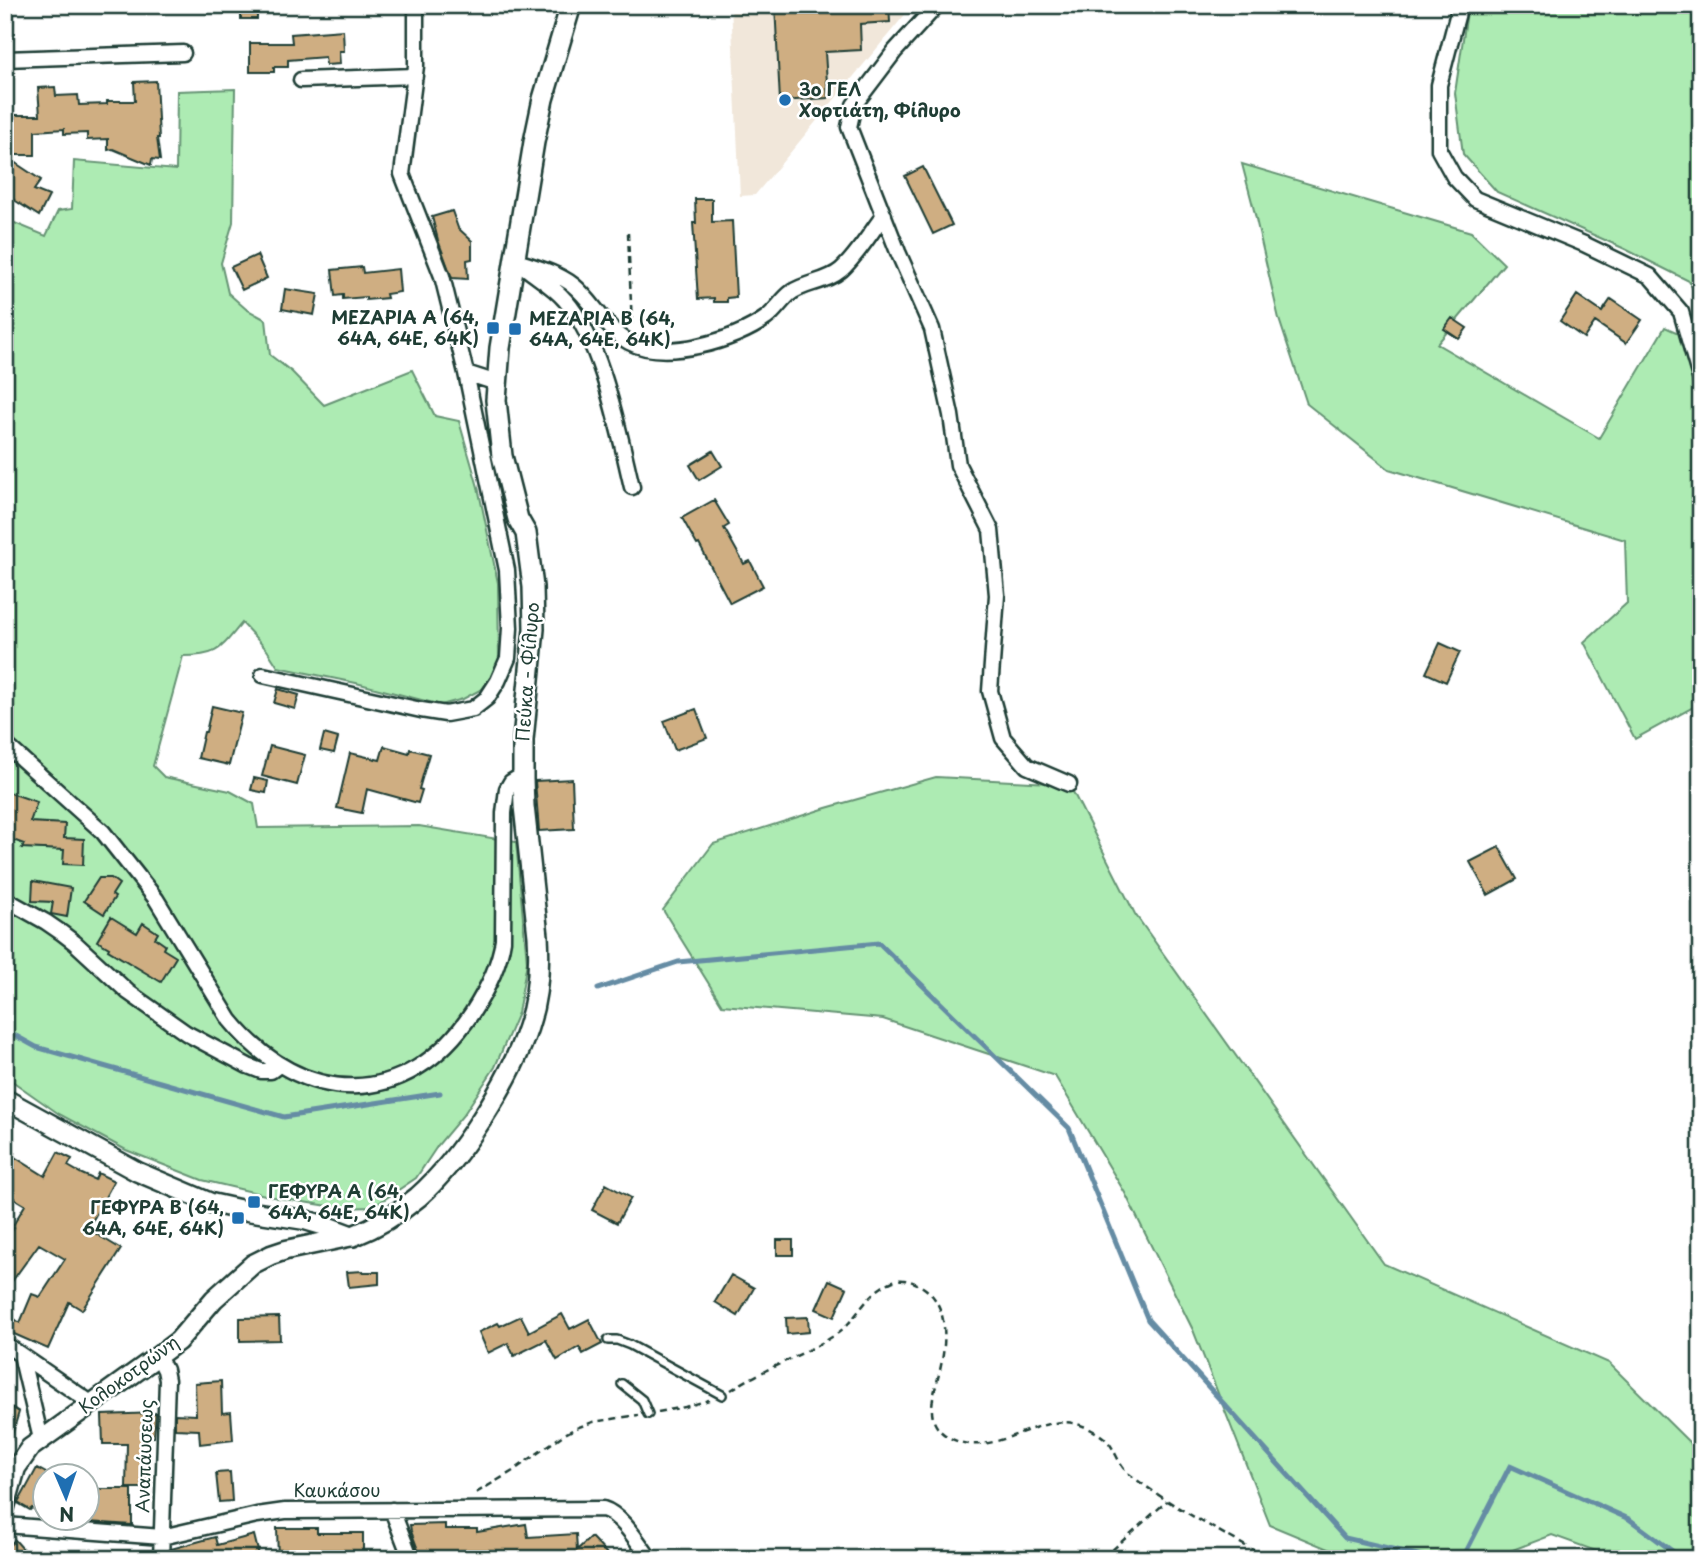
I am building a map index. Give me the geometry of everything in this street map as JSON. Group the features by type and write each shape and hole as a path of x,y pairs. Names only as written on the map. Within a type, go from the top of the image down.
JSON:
{"main road":[{"name":"Πεύκα - Φίλυρο","path":"354,1236 405,1207 447,1166 502,1086 528,1028 537,987 540,958 523,779 523,740 534,629 533,587 526,533 518,519 502,456 496,418 497,383 500,348 534,142 543,99 571,5"}],"street":[{"path":"263,676 446,714 473,709 487,698 508,658 510,628 507,569 466,373 442,276 402,174 415,76 416,5"},
{"path":"937,5 895,51 854,105 849,127 932,329 951,415 958,465 990,530 997,595 990,691 1003,738 1027,766 1069,784"},
{"path":"1460,5 1439,85 1439,150 1454,177 1475,199 1584,244 1650,276 1681,312 1701,381"},
{"path":"5,59 183,54"},
{"path":"302,80 415,76"},
{"path":"514,260 551,272 574,286 612,330 632,344 672,349 704,345 754,325 792,293 841,269 884,215"},
{"path":"514,260 551,286 575,312 585,330 610,400 632,487"},
{"path":"466,373 497,383"},
{"path":"5,744 103,832 156,899 230,1020 243,1036 279,1065 301,1076 332,1084 361,1086 402,1076 429,1061 452,1041 488,987 500,958 504,929 505,804 509,785 513,780 523,779"},
{"path":"5,899 69,938 128,992 186,1032 261,1071 271,1070 279,1065"},
{"path":"5,1099 138,1172 211,1203 305,1220 354,1236"},
{"name":"Κολοκοτρώνη","path":"5,1507 16,1468 26,1452 178,1340 214,1299 253,1264 286,1250 354,1236"},
{"path":"5,1344 91,1403"},
{"path":"5,1354 21,1354"},
{"path":"21,1354 41,1439"},
{"name":"Αναπάυσεως","path":"158,1356 167,1380 161,1559"},
{"path":"392,1510 411,1559"},
{"name":"Καυκάσου","path":"5,1525 162,1537 274,1512 607,1510 621,1521 650,1559"}],"lane":[{"path":"608,1340 630,1345 722,1395"},
{"path":"622,1384 642,1400 648,1414"}],"path":[{"path":"628,233 632,344"},
{"path":"461,1510 465,1500 576,1428 614,1418 685,1407 722,1395 755,1375 830,1338 847,1325 864,1303 881,1288 894,1281 908,1280 923,1287 935,1298 943,1323 944,1346 932,1404 935,1426 943,1434 957,1441 981,1444 1057,1421 1082,1425 1108,1440 1125,1471 1167,1501 1269,1559"},
{"path":"1104,1559 1167,1501"}],"shaded area":[{"name":"3ο ΓΕΛ Χορτιάτη, Φίλυρο","path":"731,5 913,5 755,195 740,196"}],"green space":[{"path":"1468,5 1701,5 1701,306 1689,281 1625,249 1497,192 1463,154 1455,93"},
{"path":"235,89 233,222 221,263 228,293 246,309 266,320 270,355 292,372 324,405 412,370 435,416 459,421 478,487 498,583 499,661 482,689 463,699 441,705 356,683 278,667 267,650 242,623 218,649 204,654 183,656 153,766 164,777 230,791 254,804 258,828 419,826 516,842 527,962 518,1013 495,1067 464,1114 438,1145 416,1178 373,1207 341,1208 278,1198 202,1180 126,1150 59,1114 5,1076 5,219 46,236 58,211 72,209 74,161 176,170 177,91"},
{"path":"1242,164 1471,232 1504,264 1437,344 1599,438 1665,327 1701,343 1701,703 1635,739 1584,642 1627,603 1625,540 1389,469 1307,404 1279,319"},
{"path":"936,777 1069,784 1135,914 1384,1264 1609,1363 1701,1454 1701,1559 1618,1559 1552,1535 1489,1559 1352,1559 1270,1525 1193,1330 1125,1193 1055,1076 883,1019 722,1005 663,910 713,844"}],"building":[{"path":"241,5 257,5 257,19 241,19"},
{"path":"775,5 889,5 890,22 860,24 861,50 825,52 828,98 780,101"},
{"path":"343,30 344,51 339,51 340,64 326,65 325,57 288,60 288,67 274,67 274,72 250,72 250,43 292,43 291,34"},
{"path":"156,81 160,160 152,159 151,165 113,149 108,150 108,139 87,140 87,133 64,134 64,129 35,131 35,155 5,155 5,115 40,115 38,88 55,87 56,96 78,95 79,105 107,104 107,101 135,101 134,82"},
{"path":"5,156 41,180 34,190 49,196 39,216 5,194"},
{"path":"923,167 952,225 933,234 905,176"},
{"path":"695,199 712,199 712,222 732,221 736,297 727,298 727,302 714,302 714,298 698,299 693,223 696,223"},
{"path":"452,211 458,228 472,241 472,259 467,260 468,279 452,278 432,217"},
{"path":"257,255 267,278 242,290 231,267"},
{"path":"362,267 363,273 398,269 400,292 386,294 387,298 366,300 366,297 343,299 343,295 335,296 332,270"},
{"path":"285,289 318,294 314,315 282,309"},
{"path":"1577,295 1602,312 1611,299 1642,320 1626,343 1595,322 1584,338 1560,321"},
{"path":"1452,318 1467,328 1459,339 1444,329"},
{"path":"713,451 722,466 699,480 690,465"},
{"path":"714,500 729,525 724,528 744,564 750,561 763,586 730,603 682,518"},
{"path":"1440,643 1460,652 1446,682 1426,673"},
{"path":"278,689 299,695 295,709 274,703"},
{"path":"212,706 242,713 229,765 198,758"},
{"path":"696,709 707,738 675,750 664,721"},
{"path":"324,734 338,738 334,753 320,750"},
{"path":"270,746 305,755 297,785 262,776"},
{"path":"384,746 409,753 410,749 429,754 418,803 367,789 362,813 337,808 350,753 380,760"},
{"path":"254,778 268,781 266,793 251,790"},
{"path":"572,779 574,829 539,831 535,781"},
{"path":"5,791 37,802 30,822 65,824 64,838 84,839 83,865 63,864 64,850 22,848 24,844 5,837"},
{"path":"1499,847 1517,879 1488,895 1470,862"},
{"path":"99,878 111,878 119,884 112,895 115,897 104,914 84,901"},
{"path":"33,881 71,888 67,917 51,914 53,902 32,901"},
{"path":"111,917 137,933 143,923 158,933 155,938 165,945 163,949 176,957 161,982 97,941"},
{"path":"5,1151 45,1176 58,1152 72,1159 68,1166 82,1174 95,1180 98,1173 114,1181 88,1229 121,1249 82,1310 69,1302 48,1349 5,1330 5,1312 20,1323 32,1294 40,1297 65,1259 39,1244 5,1291 5,1240 25,1205 5,1193"},
{"path":"606,1184 631,1198 617,1223 592,1210"},
{"path":"777,1240 793,1240 793,1255 777,1255"},
{"path":"347,1272 379,1272 379,1284 349,1287"},
{"path":"731,1275 754,1288 738,1316 715,1302"},
{"path":"829,1280 847,1288 834,1317 816,1309"},
{"path":"562,1314 570,1329 589,1319 602,1344 583,1354 579,1347 557,1360 546,1340 514,1356 508,1343 488,1353 479,1332 521,1316 529,1332"},
{"path":"279,1317 280,1340 240,1341 240,1318"},
{"path":"808,1317 809,1332 787,1334 786,1318"},
{"path":"221,1381 222,1413 231,1412 233,1440 200,1444 199,1430 175,1429 175,1414 196,1415 195,1383"},
{"path":"5,1403 19,1412 9,1445 5,1445"},
{"path":"156,1413 154,1437 147,1437 145,1488 126,1488 127,1444 103,1444 102,1415"},
{"path":"230,1472 232,1501 219,1502 216,1473"},
{"path":"32,1477 32,1508 30,1510 18,1503"},
{"path":"102,1489 132,1489 132,1525 102,1523"},
{"path":"445,1524 445,1529 477,1529 477,1532 526,1524 528,1537 576,1534 577,1550 591,1537 612,1559 537,1559 537,1556 521,1559 457,1559 448,1558 449,1555 420,1555 410,1525"},
{"path":"277,1528 317,1528 317,1533 363,1533 363,1559 278,1559"},
{"path":"254,1535 260,1559 171,1559 171,1549 215,1537 217,1545"},
{"path":"15,1540 32,1559 5,1559 5,1549"}],"waterway":[{"path":"598,989 678,962 879,943 1069,1128 1148,1320 1345,1538 1435,1559"},
{"path":"5,1030 36,1047 284,1117 440,1093"},
{"path":"1451,1559 1465,1554 1510,1466 1629,1519 1683,1559"}],"place":[{"name":"3ο ΓΕΛ Χορτιάτη, Φίλυρο","path":"785,100"},
{"name":"ΜΕΖΑΡΙΑ A (64, 64Α, 64Ε, 64Κ)","path":"493,328"},
{"name":"ΜΕΖΑΡΙΑ B (64, 64Α, 64Ε, 64Κ)","path":"515,329"},
{"name":"ΓΕΦΥΡΑ A (64, 64Α, 64Ε, 64Κ)","path":"254,1202"},
{"name":"ΓΕΦΥΡΑ B (64, 64Α, 64Ε, 64Κ)","path":"238,1218"}]}
